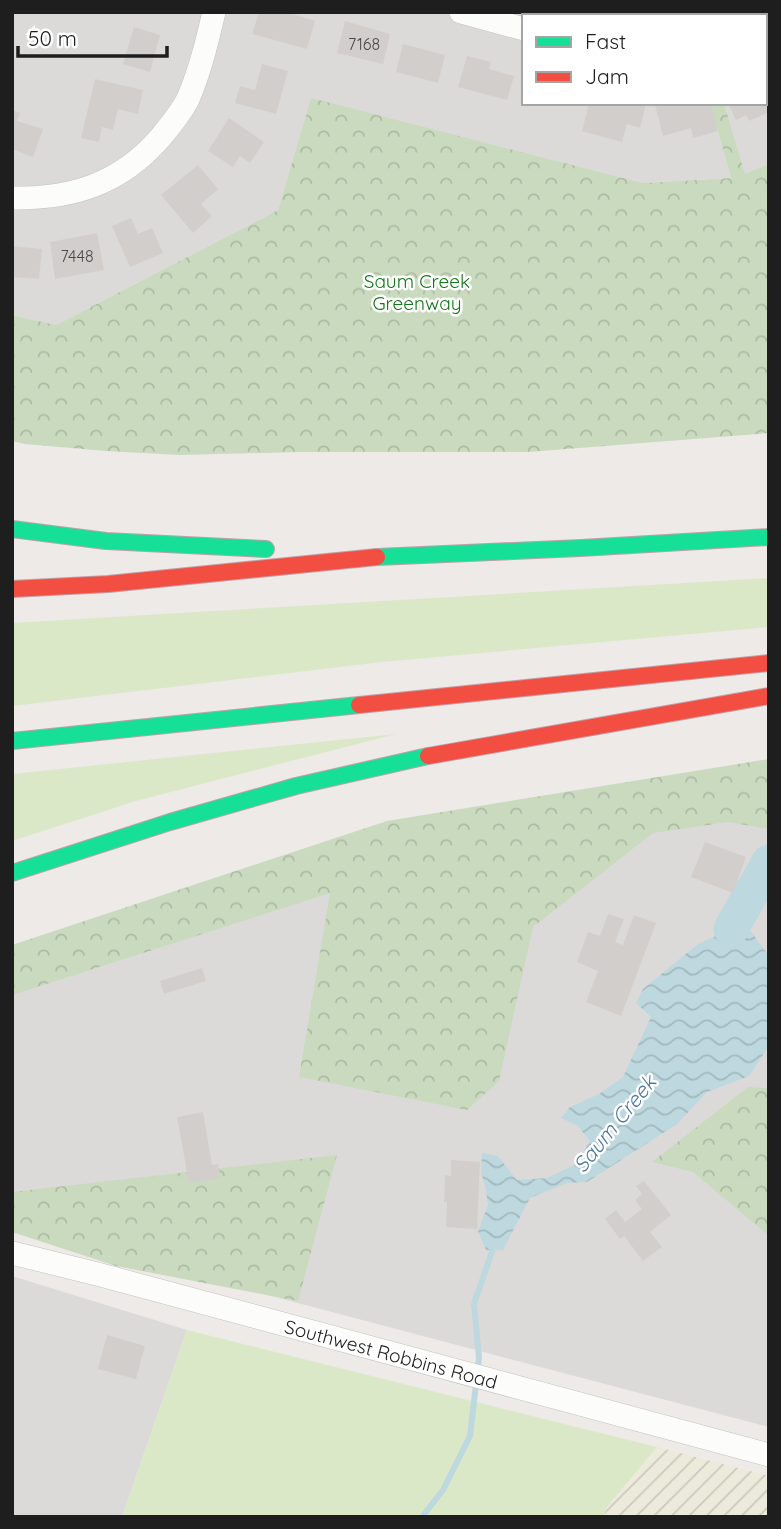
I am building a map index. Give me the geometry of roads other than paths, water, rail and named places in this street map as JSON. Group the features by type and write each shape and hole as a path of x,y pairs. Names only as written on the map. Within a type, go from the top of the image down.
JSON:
{"highway":[{"path":"12,529 109,541 397,555"},
{"path":"12,589 108,584 397,555 769,537"},
{"path":"12,741 769,663"},
{"path":"12,873 170,822 296,786 409,760 769,696"}],"street":[{"path":"12,198 60,195 86,189 110,179 151,149 186,102 198,74 214,12"},
{"path":"461,12 522,28"},
{"name":"Southwest Robbins Road","path":"12,1253 114,1278 769,1455"}],"water":[{"path":"747,926 769,956 769,1046 749,1076 707,1092 677,1124 587,1182 567,1183 530,1198 503,1250 486,1250 478,1231 488,1205 481,1174 482,1153 498,1156 517,1180 547,1178 576,1164 590,1141 578,1126 561,1118 570,1107 599,1094 623,1077 651,1017 636,1003 643,989 698,944 731,929"}],"waterway":[{"name":"Saum Creek","path":"731,929 769,862"},
{"name":"Saum Creek","path":"422,1517 443,1490 470,1436 479,1358 474,1304 495,1243"}],"park label":[{"name":"Saum Creek Greenway","path":"417,292"}]}
